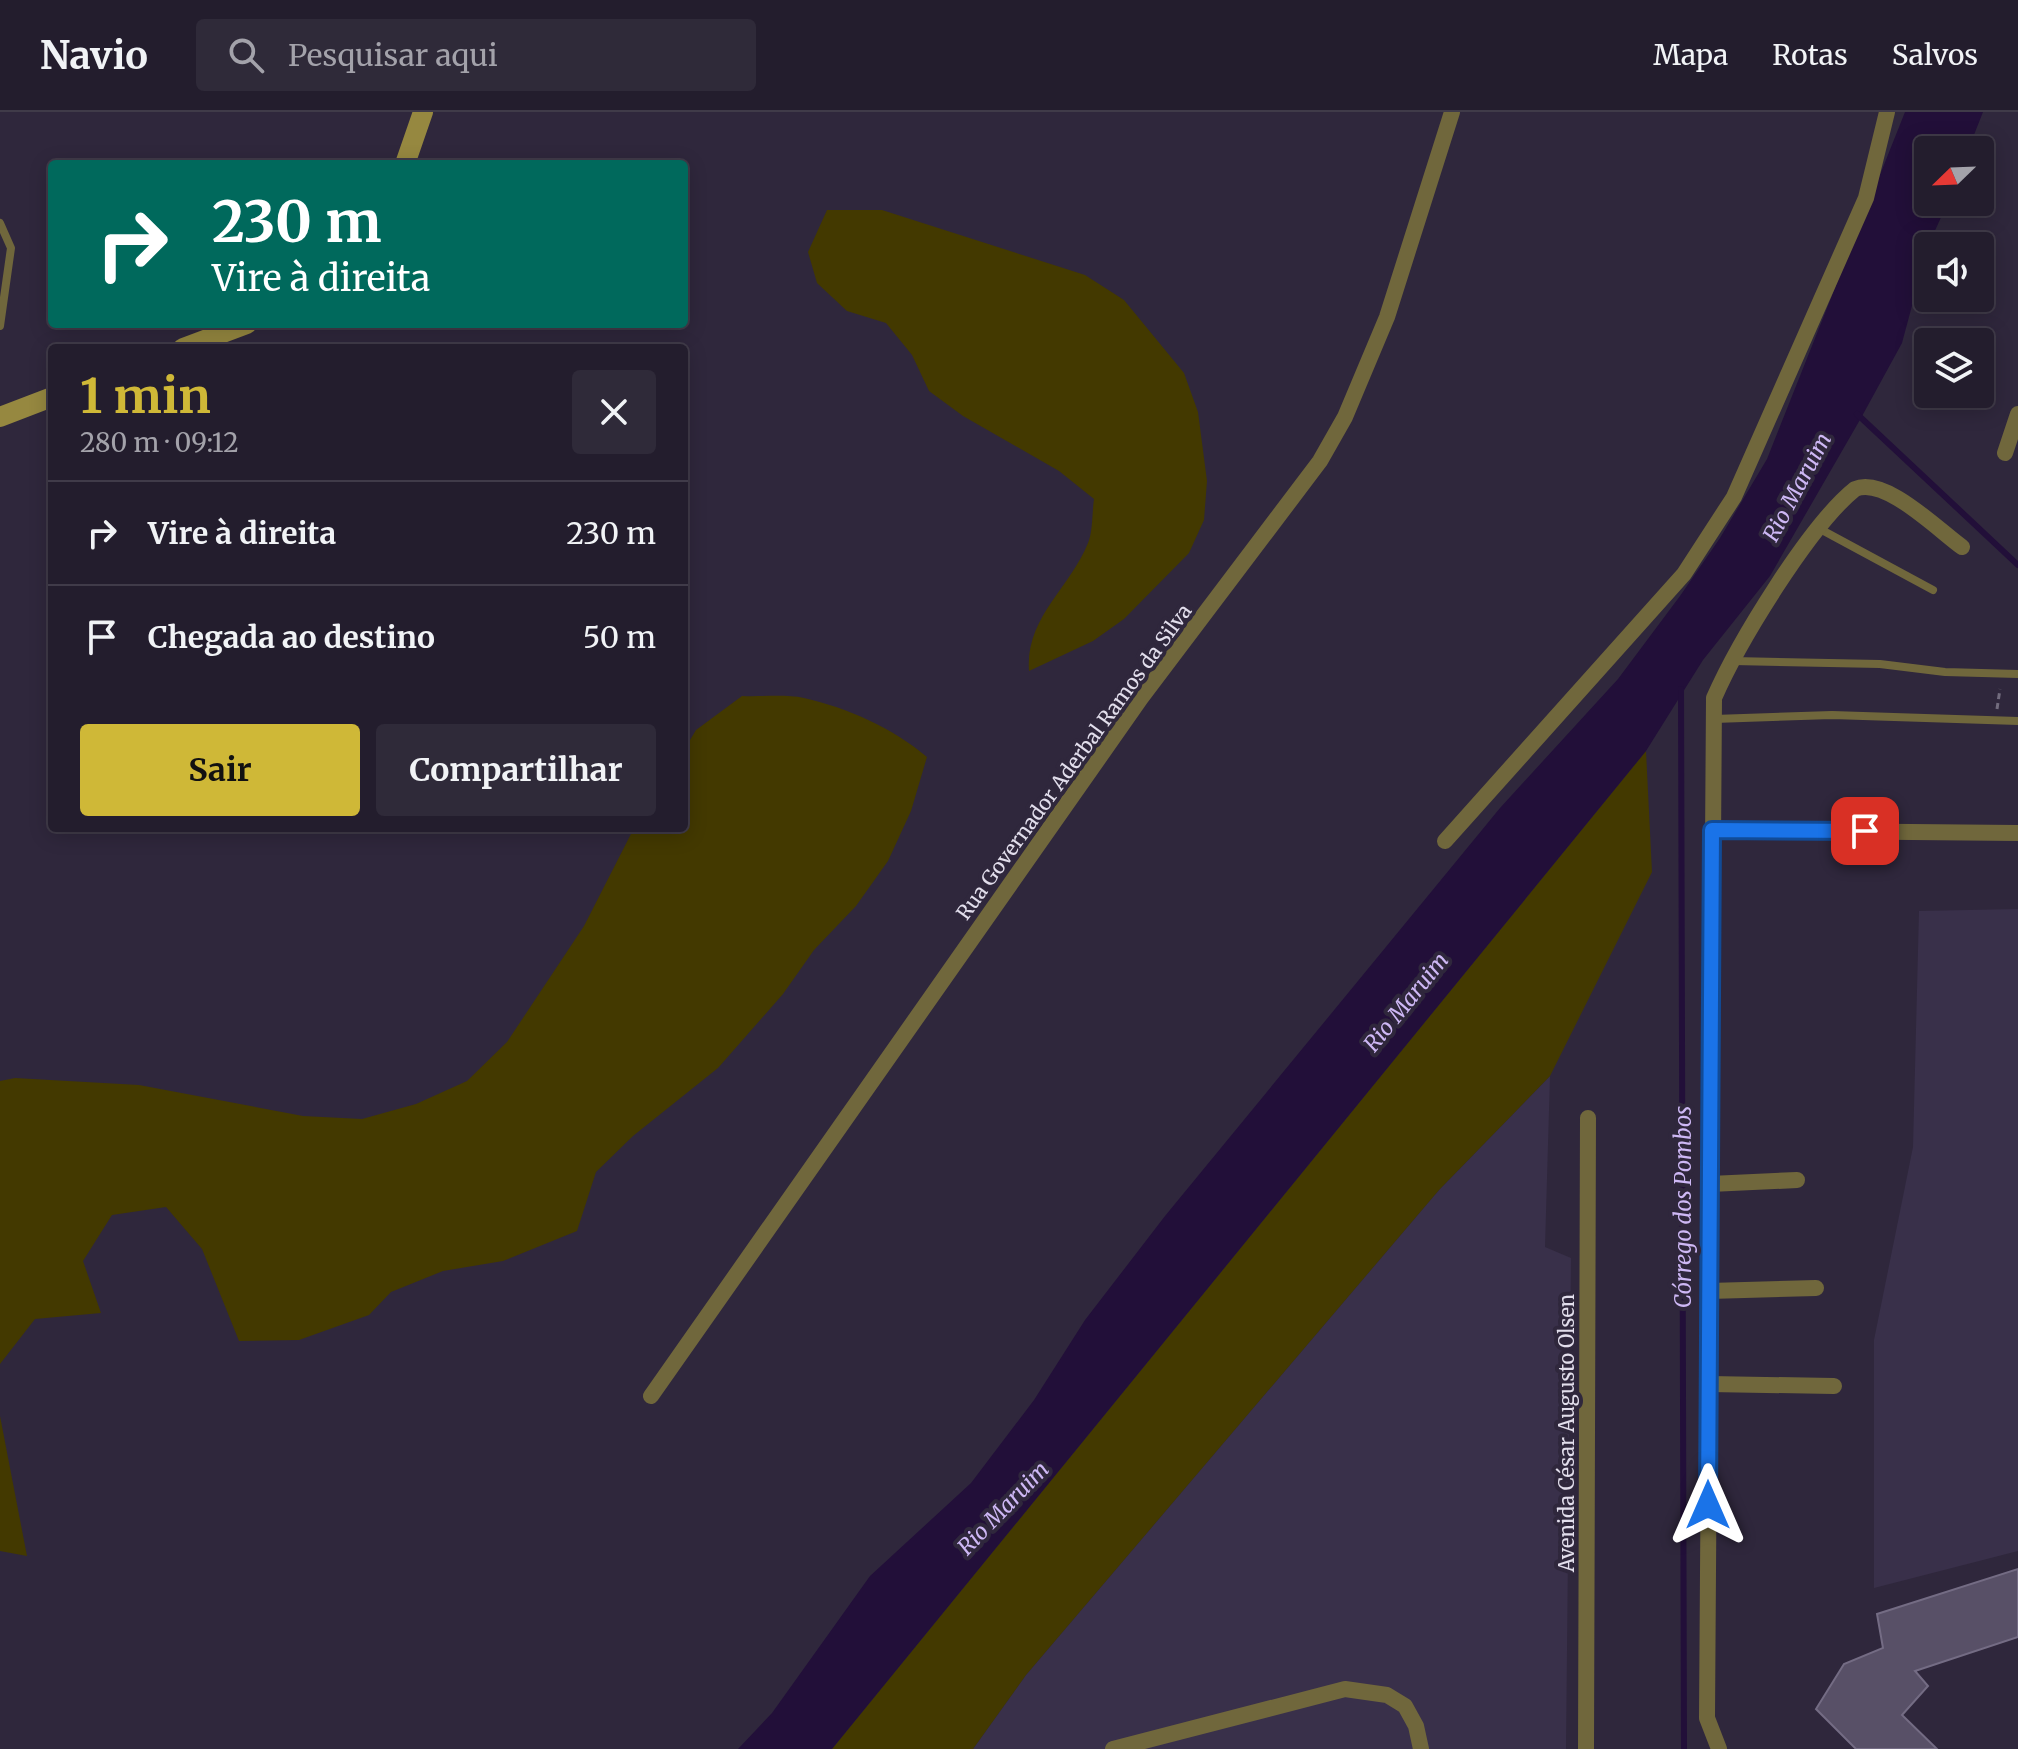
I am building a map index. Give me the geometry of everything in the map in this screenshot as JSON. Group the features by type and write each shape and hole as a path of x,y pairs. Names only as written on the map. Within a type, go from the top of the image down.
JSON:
{"main road":[{"path":"406,160 423,112"},
{"path":"194,344 236,328"},
{"path":"0,417 48,399"}],"street":[{"name":"Rua Governador Aderbal Ramos da Silva","path":"651,1396 1105,747 1320,461 1345,417 1387,317 1452,112"},
{"path":"1445,841 1684,574 1734,497 1866,198 1887,112"},
{"path":"2005,453 2018,414"},
{"path":"1719,1749 1707,1718 1714,698 1733,661 1796,560 1851,493 1869,484 1885,490 1962,547"},
{"path":"1712,830 2018,833"},
{"name":"Avenida César Augusto Olsen","path":"1586,1749 1588,1118"},
{"path":"1710,1184 1797,1180"},
{"path":"1709,1291 1816,1288"},
{"path":"1709,1384 1834,1386"},
{"path":"1113,1749 1345,1689 1387,1695 1405,1706 1416,1726 1421,1749"}],"lane":[{"path":"0,223 11,248 0,326"},
{"path":"1820,529 1933,590"},
{"path":"1733,661 1880,664 2018,674"},
{"path":"1714,719 1832,715 2018,721"}],"path":[{"path":"1994,720 2003,674"}],"shaded area":[{"path":"827,210 882,210 1085,275 1124,300 1184,373 1198,412 1207,481 1204,520 1189,553 1124,619 1093,641 1029,671 1030,652 1041,619 1088,543 1094,499 1059,471 963,416 929,391 912,355 886,323 847,311 817,283 808,252"},
{"path":"742,696 789,696 821,702 869,720 927,757 911,811 888,861 856,906 814,950 783,994 718,1068 633,1136 596,1172 577,1231 503,1261 443,1271 391,1292 369,1315 299,1340 239,1341 202,1249 166,1207 112,1215 83,1261 101,1313 35,1319 0,1364 0,1081 15,1078 139,1085 303,1116 362,1119 416,1104 467,1081 507,1042 584,926 632,832 688,832 688,743 696,730"},
{"path":"1646,751 1652,872 1550,1076 1439,1190 1026,1675 973,1749 832,1749"},
{"path":"2018,909 2018,1551 1874,1588 1874,1340 1913,1147 1919,911"},
{"path":"1550,1076 1545,1247 1571,1258 1566,1749 973,1749 1026,1675 1439,1190"},
{"path":"0,1416 27,1556 0,1551"}],"water":[{"name":"Rio Maruim","path":"1905,112 1983,112 1974,136 1914,136 1914,216 1942,216 1934,232 1914,232 1914,298 1902,343 1770,576 1703,660 1646,751 832,1749 738,1749 772,1713 870,1576 971,1483 1034,1400 1085,1320 1165,1216 1500,808 1618,679 1720,538 1767,459"}],"building":[{"path":"2018,1569 2018,1637 1915,1671 1928,1686 1902,1715 1937,1749 1856,1749 1816,1709 1844,1664 1883,1648 1877,1614"}],"waterway":[{"path":"1857,414 2018,565"},
{"name":"Córrego dos Pombos","path":"1681,689 1684,1749"}],"route":[{"path":"1708,1505 1712,830 1865,831"}]}
